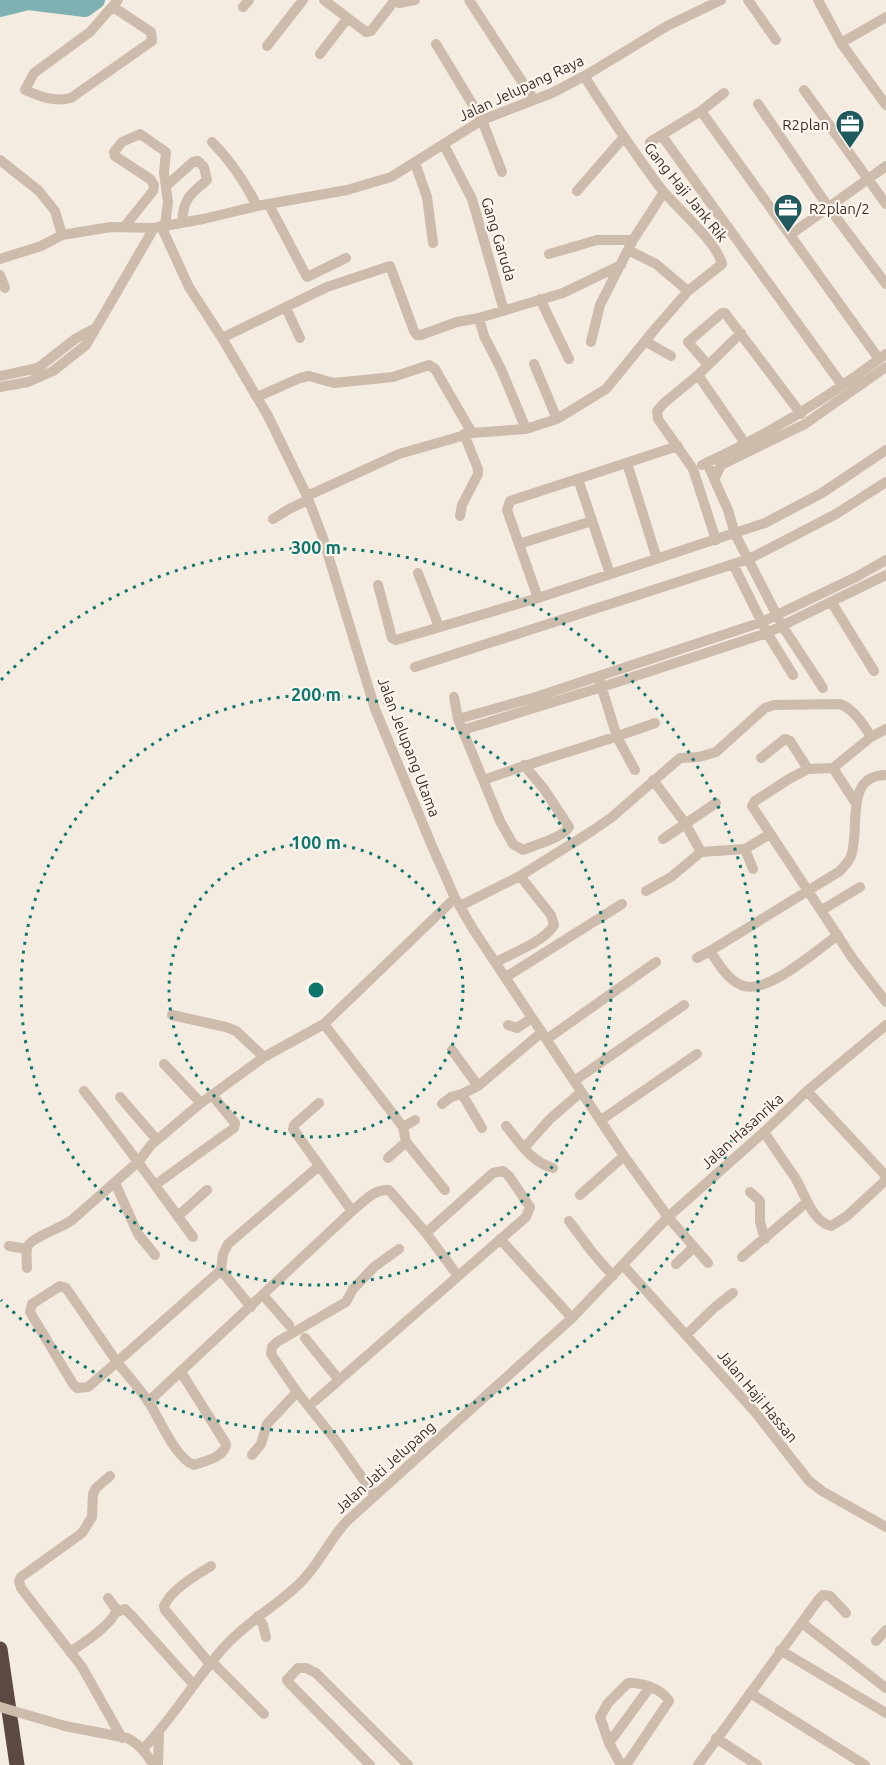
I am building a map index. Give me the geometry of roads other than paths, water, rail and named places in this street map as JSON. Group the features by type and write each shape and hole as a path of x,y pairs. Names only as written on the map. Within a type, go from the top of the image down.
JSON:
{"highway":[{"path":"0,1649 17,1765"}],"street":[{"path":"267,46 303,0"},
{"path":"324,0 362,30 371,31 396,0 399,3 415,0"},
{"path":"469,0 534,100"},
{"name":"Jalan Jelupang Raya","path":"0,259 41,246 62,235 111,227 160,226 347,190 391,177 482,120 534,100 584,76 667,26 721,0"},
{"path":"748,0 776,40"},
{"path":"818,0 841,43 886,105"},
{"path":"116,4 151,32 152,41 71,98 59,100 41,97 25,90 34,73 90,32 116,4"},
{"path":"841,43 886,17"},
{"path":"320,54 347,19"},
{"path":"436,44 482,120 502,172"},
{"name":"Gang Haji Jank Rik","path":"584,76 664,192 722,260 720,267 688,291"},
{"path":"804,90 886,204"},
{"path":"650,142 701,111 724,93"},
{"path":"758,104 829,208 886,284"},
{"path":"693,469 725,459 806,424 884,360 701,111"},
{"path":"0,387 28,382 53,371 86,345 160,226 168,202 164,173 166,152 140,134 122,142 114,152 115,156 150,179 154,185 153,191 125,226"},
{"path":"662,136 842,385"},
{"path":"577,191 624,137"},
{"path":"212,142 242,177 257,206"},
{"name":"Gang Garuda","path":"444,145 472,199 504,311"},
{"path":"0,160 39,191 55,211 62,235"},
{"path":"166,186 193,162 198,161 204,166 207,180 188,195 183,208 182,222"},
{"path":"415,163 427,196 433,243"},
{"path":"790,235 886,166"},
{"path":"591,342 600,305 630,245 664,192"},
{"path":"269,205 307,277 346,258"},
{"name":"Jalan Jelupang Utama","path":"160,226 189,287 257,397 308,498 322,535 375,709 418,816 457,902 624,1156 668,1217 708,1263"},
{"path":"273,519 308,498 399,454 468,434 526,429 557,419 606,389 688,291 630,245 597,240 549,254"},
{"path":"222,338 327,287 390,266 414,331 417,335 421,335 457,322 479,318 563,293 621,265"},
{"path":"0,275 5,288"},
{"path":"540,299 569,359"},
{"path":"286,308 300,338"},
{"path":"708,365 688,344 689,340 722,313 741,333 801,414"},
{"path":"479,318 484,336 501,369 526,429"},
{"path":"0,376 38,368 75,339 94,329"},
{"path":"716,540 693,469 658,418 657,411 741,333"},
{"path":"645,341 671,356"},
{"path":"534,364 557,419"},
{"path":"257,397 309,376 334,383 393,377 429,365 435,369 468,434 478,469 478,474 462,505 460,516"},
{"path":"748,448 842,385 867,374"},
{"path":"698,375 748,448"},
{"path":"538,598 507,510 510,501 678,446"},
{"path":"415,667 733,564 742,546 765,524 822,493 886,450"},
{"path":"715,478 718,467 725,459"},
{"path":"627,463 657,559"},
{"path":"707,463 742,546 783,627 823,688"},
{"path":"578,478 610,574"},
{"path":"378,585 392,638 396,640 538,598 716,540 742,546 836,514 886,482"},
{"path":"519,544 592,521"},
{"path":"458,719 536,697 762,622 886,560"},
{"path":"733,564 767,633 793,675"},
{"path":"418,573 439,627"},
{"path":"463,730 767,633 884,580"},
{"path":"832,603 874,671"},
{"path":"597,676 617,737 635,770"},
{"path":"454,697 458,719 504,829 513,844 523,850 560,835 569,827 544,789 524,765"},
{"path":"27,1268 27,1249 33,1239 65,1226 139,1161 157,1140 201,1103 264,1057 324,1024 457,902 520,876 598,826 680,758 699,757 716,752 758,712 774,705 844,705 871,736"},
{"path":"484,780 655,723"},
{"path":"886,729 871,736 833,768 808,769 752,804 754,811 886,1002"},
{"path":"761,759 785,739 790,741 808,769"},
{"path":"833,768 855,802"},
{"path":"697,958 840,871 848,863 852,854 856,828 855,802 862,786 870,779 886,775"},
{"path":"653,780 685,823 701,852"},
{"path":"663,839 716,803"},
{"path":"646,891 671,877 701,852 746,849 770,834"},
{"path":"746,849 753,869"},
{"path":"496,962 531,944 552,930 554,925 551,915 520,876"},
{"path":"822,910 860,887"},
{"path":"506,977 622,904"},
{"path":"710,951 732,980 742,986 752,988 764,985 792,969 838,935"},
{"path":"442,1104 451,1097 478,1086 545,1035 656,962"},
{"path":"574,1081 684,1005"},
{"path":"172,1015 236,1031 264,1057"},
{"path":"508,1025 517,1028 532,1018"},
{"path":"324,1024 403,1127 406,1142 445,1190"},
{"name":"Jalan Hasanrika","path":"623,1265 668,1217 764,1132 807,1090 886,1025"},
{"path":"452,1050 478,1086"},
{"path":"601,1120 697,1054"},
{"path":"164,1064 201,1103"},
{"path":"807,1090 886,1176"},
{"path":"84,1091 139,1161 193,1237"},
{"path":"524,1148 550,1119 581,1092"},
{"path":"462,1094 482,1128"},
{"path":"154,1185 234,1128 235,1123 212,1095"},
{"path":"120,1097 157,1140"},
{"path":"320,1103 294,1125 293,1129 352,1211"},
{"path":"403,1127 415,1120"},
{"path":"506,1126 535,1160 553,1168"},
{"path":"764,1132 796,1178 807,1202 822,1221 831,1226 847,1216 886,1180"},
{"path":"388,1158 406,1142"},
{"path":"579,1195 624,1156"},
{"path":"181,1372 226,1444 224,1451 207,1461 194,1465 187,1462 148,1402 117,1362 66,1288 60,1286 32,1304 30,1312 77,1388 88,1388 117,1362 221,1270 223,1254 228,1244 318,1166"},
{"path":"315,1401 526,1217 530,1207 509,1176 503,1171 493,1173 426,1233"},
{"path":"115,1183 138,1234 154,1255"},
{"path":"178,1216 207,1190"},
{"path":"148,1402 352,1211 380,1190 388,1190 426,1233 458,1276"},
{"path":"750,1192 760,1201 760,1222 765,1239"},
{"path":"741,1257 807,1202"},
{"path":"569,1221 613,1276"},
{"path":"500,1239 572,1318"},
{"path":"9,1246 27,1249"},
{"path":"676,1264 694,1247"},
{"path":"375,1496 337,1442 274,1362 271,1354 272,1347 277,1342 346,1302 353,1288 374,1267 399,1249"},
{"name":"Jalan Jati Jelupang","path":"143,1749 159,1733 226,1644 289,1593 319,1561 334,1535 347,1521 572,1318 623,1265"},
{"name":"Jalan Haji Hassan","path":"623,1265 766,1425 809,1481 822,1491 886,1527"},
{"path":"221,1270 251,1307"},
{"path":"686,1335 733,1293"},
{"path":"263,1295 289,1325"},
{"path":"305,1338 339,1380"},
{"path":"252,1455 261,1444 267,1424 297,1392"},
{"path":"110,1476 96,1488 93,1494 92,1517 89,1525 21,1577 19,1581 21,1588 82,1667 122,1738"},
{"path":"211,1566 169,1599 164,1606 165,1610 211,1663 264,1714"},
{"path":"698,1765 819,1599 823,1595 830,1596 846,1613"},
{"path":"108,1599 117,1612"},
{"path":"70,1652 96,1633 117,1612 125,1609 194,1685"},
{"path":"258,1616 263,1624 266,1637"},
{"path":"802,1623 886,1688"},
{"path":"876,1641 886,1631"},
{"path":"780,1650 886,1713"},
{"path":"370,1765 287,1680 298,1668 306,1668 316,1673 408,1765"},
{"path":"621,1765 609,1743 600,1717 608,1703 628,1683 638,1683 663,1694 669,1701 626,1765"},
{"path":"609,1743 650,1687"},
{"path":"750,1693 865,1765"},
{"path":"0,1707 65,1726 135,1742 156,1765"},
{"path":"156,1765 159,1733"},
{"path":"716,1738 757,1765"}],"waterway":[{"path":"0,8 28,1 85,8 96,0"}],"place":[{"name":"R2plan","path":"850,150"},
{"name":"R2plan/2","path":"788,234"}]}
